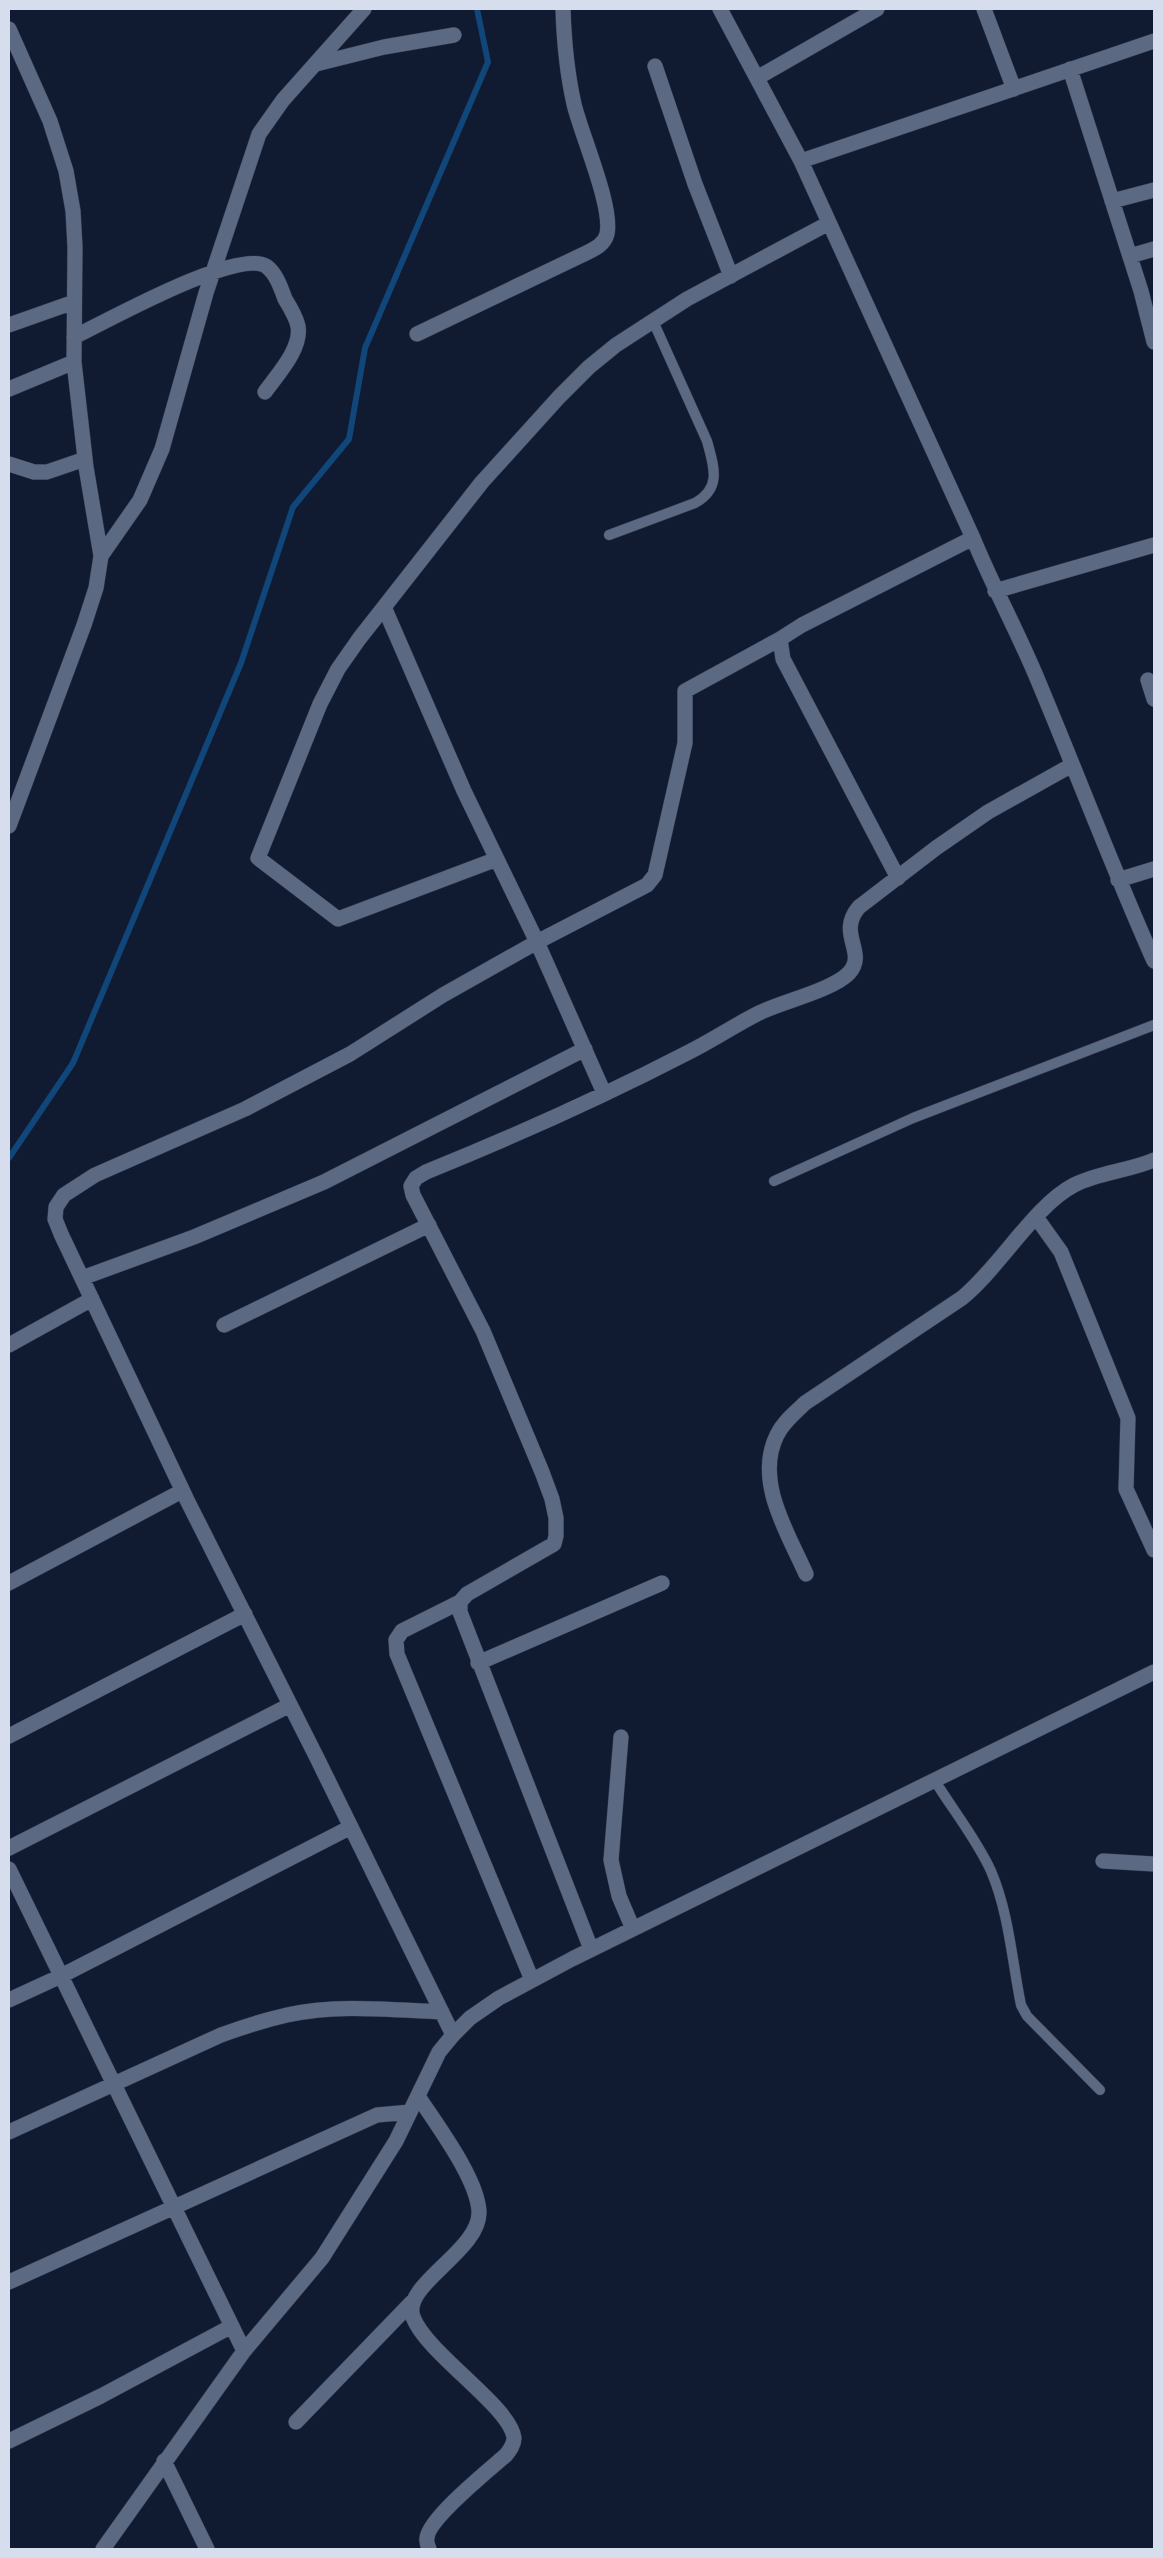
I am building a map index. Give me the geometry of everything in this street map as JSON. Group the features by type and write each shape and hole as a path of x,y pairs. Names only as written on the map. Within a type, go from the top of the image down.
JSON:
{"street":[{"path":"101,556 140,500 162,449 213,270 258,134 283,100 364,9"},
{"path":"417,334 582,256 600,246 605,239 607,224 601,192 575,105 569,76 563,9"},
{"path":"720,9 801,161 973,538 995,591 1038,681 1118,880 1154,961"},
{"path":"757,78 877,9"},
{"path":"984,9 1014,89"},
{"path":"9,29 50,121 66,171 73,211 74,362 85,459 101,556 96,588 84,625 9,826"},
{"path":"316,64 384,47 454,35"},
{"path":"801,161 1154,41"},
{"path":"655,66 695,184 731,276"},
{"path":"1070,69 1130,256 1154,342"},
{"path":"1112,201 1154,190"},
{"path":"497,860 338,919 258,858 320,704 338,670 384,607 482,482 559,397 589,367 616,345 731,276 829,223"},
{"path":"1130,256 1154,248"},
{"path":"74,337 213,270 246,262 267,267 273,273 298,324 299,335 296,346 265,392"},
{"path":"9,325 74,302"},
{"path":"9,389 74,362"},
{"path":"9,464 34,472 47,472 85,459"},
{"path":"453,2034 182,1491 55,1219 56,1207 64,1195 94,1175 254,1105 350,1054 443,995 537,942 647,885 656,875 685,743 685,690 780,639 802,625 973,538"},
{"path":"995,591 1154,545"},
{"path":"384,607 464,791 537,942 604,1093"},
{"path":"780,639 783,659 898,878"},
{"path":"1148,680 1154,699"},
{"path":"532,1980 398,1654 396,1640 402,1631 460,1602 467,1594 554,1544 556,1518 552,1499 542,1472 482,1331 413,1195 411,1186 416,1178 426,1172 495,1144 604,1093 690,1052 755,1015 817,991 847,975 854,967 855,959 849,925 852,916 859,907 988,812 1072,766"},
{"path":"1118,880 1154,869"},
{"path":"82,1278 194,1237 324,1182 585,1049"},
{"path":"806,1574 773,1500 770,1482 770,1467 777,1434 788,1419 805,1403 962,1298 981,1283 1036,1217 1058,1196 1074,1185 1093,1177 1135,1168 1154,1160"},
{"path":"1036,1217 1061,1252 1128,1418 1126,1488 1154,1550"},
{"path":"224,1325 429,1225"},
{"path":"9,1345 92,1299"},
{"path":"9,1583 182,1491"},
{"path":"478,1663 662,1583"},
{"path":"460,1602 462,1622 591,1949"},
{"path":"9,1736 245,1614"},
{"path":"103,2549 244,2351 322,2258 396,2141 439,2052 453,2034 470,2018 499,1998 591,1949 1154,1672"},
{"path":"9,1848 290,1705"},
{"path":"621,1737 611,1860 619,1896 633,1929"},
{"path":"9,2000 61,1976 351,1827"},
{"path":"1103,1861 1154,1864"},
{"path":"9,1869 244,2351"},
{"path":"9,2132 221,2035 289,2014 352,2009 442,2012"},
{"path":"296,2422 412,2302 466,2242 475,2228 479,2213 476,2197 456,2156 418,2096"},
{"path":"9,2282 377,2115 410,2112"},
{"path":"412,2302 412,2314 418,2328 494,2407 511,2427 514,2438 513,2446 506,2455 441,2514 431,2527 427,2538 429,2549"},
{"path":"9,2441 102,2396 232,2326"},
{"path":"164,2461 207,2549"}],"lane":[{"path":"609,535 695,503 706,497 713,483 712,460 707,441 654,321"},
{"path":"774,1181 913,1118 1154,1025"},
{"path":"934,1781 984,1857 992,1873 998,1892 1021,2005 1026,2016 1100,2090"}],"waterway":[{"path":"9,1158 73,1063 241,663 293,507 349,439 365,348 488,62 477,9"}]}
